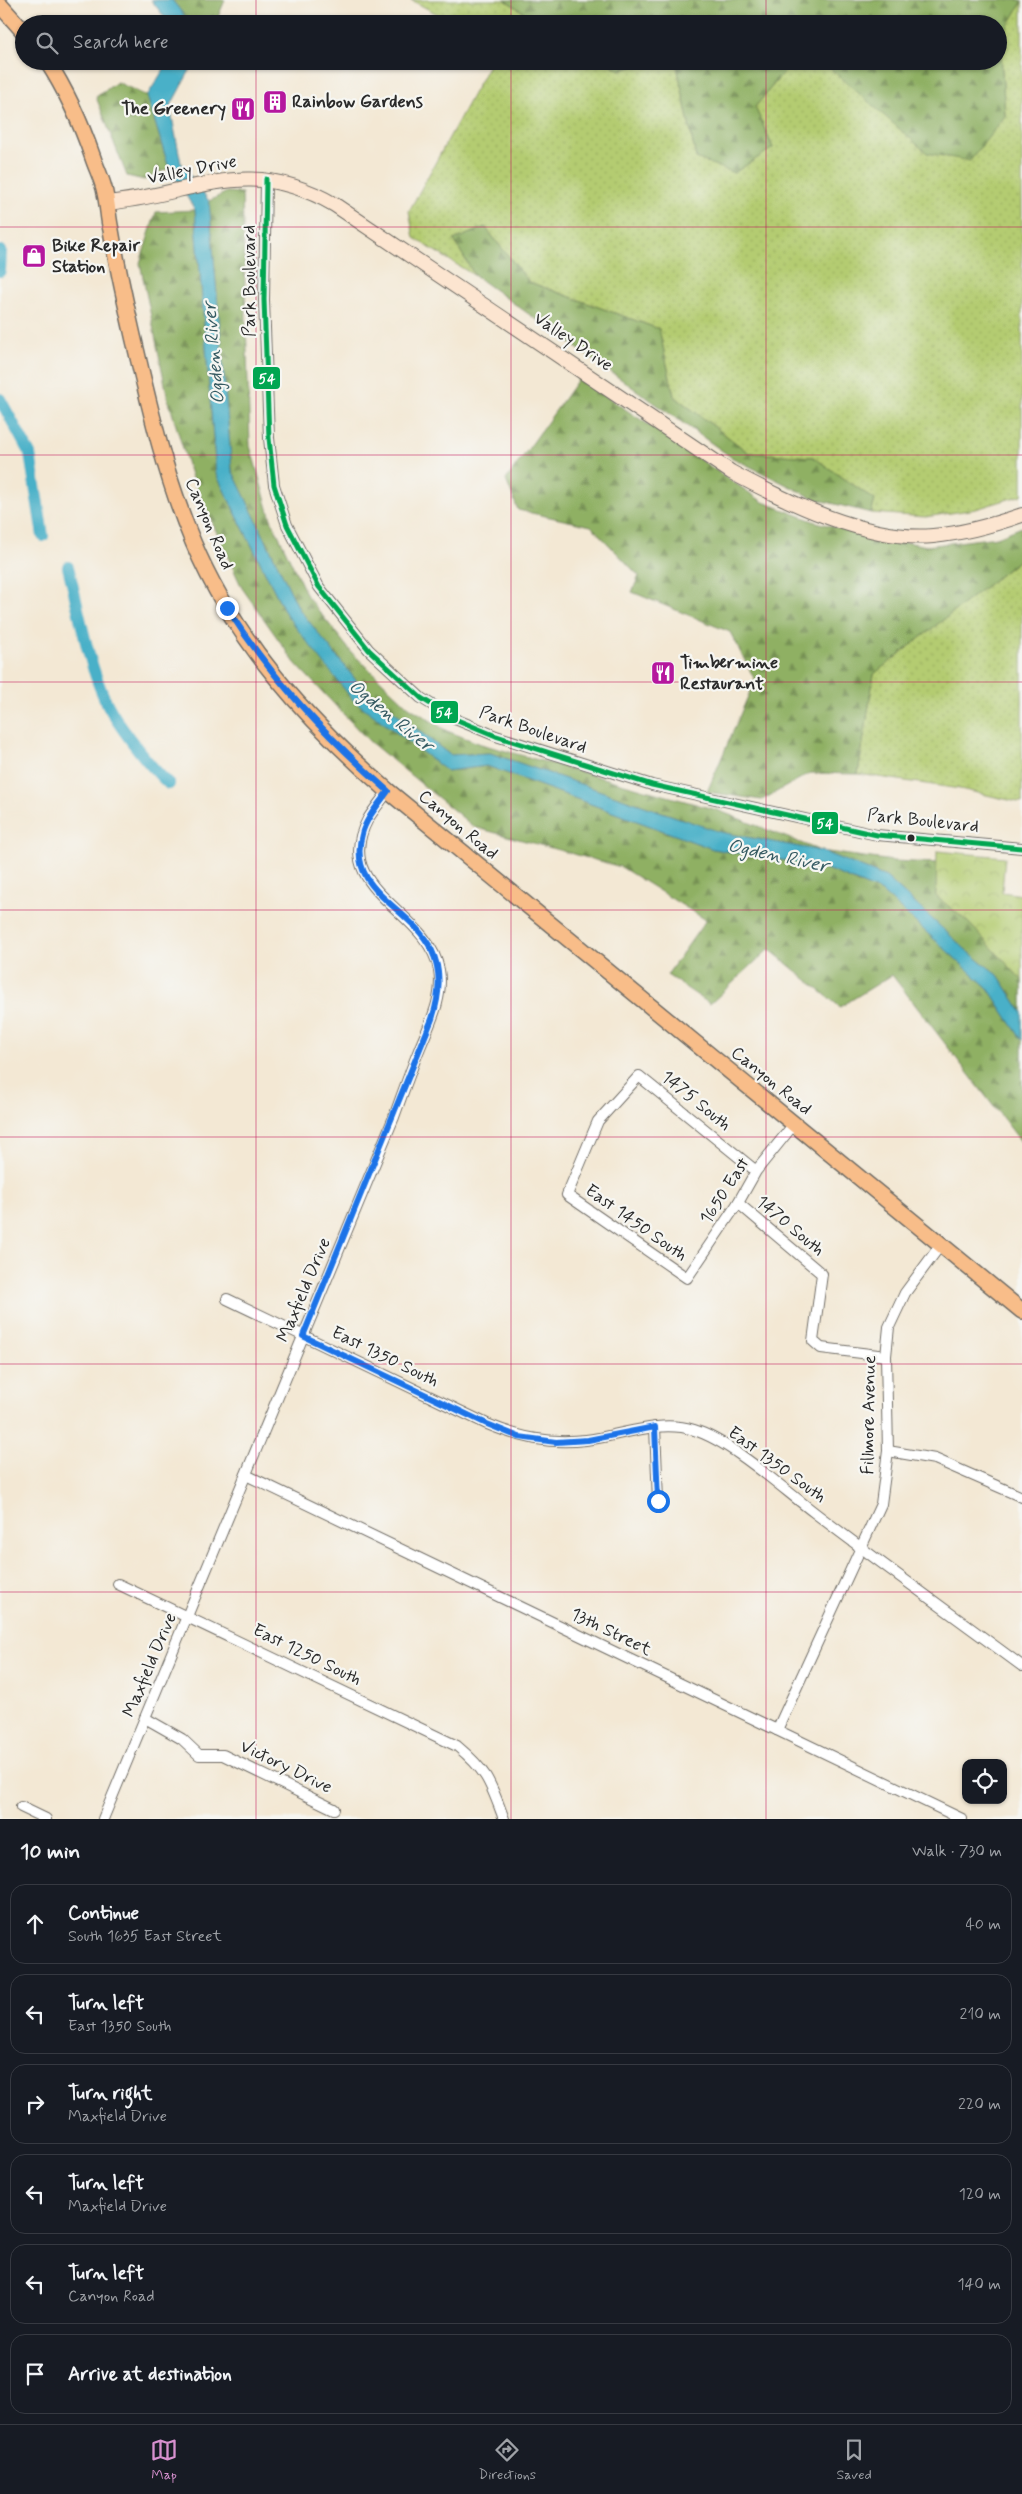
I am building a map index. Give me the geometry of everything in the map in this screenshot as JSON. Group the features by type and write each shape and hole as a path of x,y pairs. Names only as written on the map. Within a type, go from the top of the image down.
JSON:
{"main road":[{"path":"0,5 15,22"},
{"name":"Canyon Road","path":"53,70 84,130 107,204 133,336 170,482 193,543 227,608 272,674 330,738 388,791 942,1243 1022,1311"}],"street":[{"name":"Valley Drive","path":"107,204 156,196 214,182 266,179 311,191 335,205 731,472 771,494 822,515 877,532 931,536 981,528 1022,515"},
{"name":"Park Boulevard","path":"266,179 264,300 269,438 274,485 287,525 319,587 369,650 421,698 455,719 496,736 652,785 877,835 1022,848"},
{"name":"Maxfield Drive","path":"103,1819 394,1117 432,1019 438,994 439,970 433,950 422,933 377,892 361,869 360,849 362,833 368,819 388,791"},
{"name":"1475 South","path":"567,1196 598,1122 639,1076 756,1171"},
{"name":"1650 East","path":"687,1278 738,1203 756,1171 794,1124"},
{"name":"East 1450 South","path":"567,1196 687,1278"},
{"name":"1470 South","path":"738,1203 822,1274 814,1341 821,1348 886,1356"},
{"name":"Fillmore Avenue","path":"777,1730 881,1504 888,1451 886,1356 889,1327 894,1312 905,1292 942,1243"},
{"name":"East 1350 South","path":"227,1299 487,1424 519,1437 556,1442 588,1440 655,1427 693,1429 722,1442 861,1548 1022,1666"},
{"path":"655,1427 658,1501"},
{"path":"888,1451 934,1459 1022,1497"},
{"name":"13th Street","path":"246,1475 962,1819"},
{"name":"East 1250 South","path":"118,1584 457,1746 477,1763 488,1778 504,1819"},
{"name":"Victory Drive","path":"145,1718 182,1739 199,1755 224,1755 334,1809"},
{"path":"20,1807 46,1819"}],"green space":[{"path":"172,0 225,0 219,15 184,15"},
{"path":"411,0 505,0 528,15 439,15"},
{"path":"505,0 1022,0 1007,27 1007,15 528,15"},
{"path":"1022,2 1022,495 976,509 926,517 871,513 875,500 813,457 749,453 674,396 659,329 529,282 485,227 454,240 475,276 414,238 409,211 486,70 678,70 696,158 773,148 755,107 786,70 833,70 851,85 1005,116 1002,70 1007,70 1007,27"},
{"path":"678,70 786,70 755,107 773,148 734,173 696,158"},
{"path":"832,70 1002,70 1005,116 970,161 927,153"},
{"path":"117,82 147,96 169,168 144,180 127,176 96,97"},
{"path":"227,192 242,193 250,446 271,519 307,596 352,653 409,707 447,731 481,744 717,810 821,851 720,832 490,753 450,755 359,684 299,609 232,470 209,201"},
{"path":"195,210 216,474 287,616 447,771 487,766 713,849 819,866 882,892 988,988 1022,1040 1022,1143 892,975 840,1007 769,949 710,1004 667,975 706,920 621,867 474,827 369,741 295,663 242,588 192,478 168,399 140,263 156,212"},
{"path":"485,227 529,282 659,329 674,396 749,453 813,457 875,500 871,513 815,499 731,457 475,276 454,240"},
{"path":"579,378 763,502 813,521 857,533 927,546 997,537 1022,527 1022,558 874,674 858,774 810,773 762,800 707,792 755,680 730,632 632,592 639,576 591,526 518,510 506,480"},
{"path":"1022,558 1022,803 960,789 858,774 874,674"},
{"path":"821,851 893,861 937,863 936,896 968,922 1022,980 1022,1012 998,975 965,949 886,877"},
{"path":"937,851 1005,857 1002,892 1022,895 1022,980 968,922 936,896"}],"water":[{"path":"151,0 172,0 184,15 163,15"},
{"name":"Ogden River","path":"163,70 190,70 170,107 181,163 209,201 232,470 299,609 359,684 450,755 490,753 720,832 821,851 886,877 965,949 998,975 1022,1012 1022,1040 988,988 882,892 819,866 713,849 487,766 447,771 352,699 287,616 216,474 195,210 169,168 147,96"}],"waterway":[{"path":"0,271 1,251"},
{"path":"0,399 30,454 43,536"},
{"path":"68,567 87,648 108,706 132,742 151,766 169,784"}],"transit line":[{"name":"54","path":"266,179 264,300 269,438 274,485 287,525 319,587 369,650 421,698 455,719 496,736 652,785 877,835 1022,848"}],"place":[{"name":"Rainbow Gardens","path":"275,102"},
{"name":"The Greenery","path":"243,109"},
{"name":"Bike Repair Station","path":"34,256"},
{"name":"Timbermine Restaurant","path":"663,673"}],"route":[{"path":"227,608 272,674 290,695 330,738 388,791 368,819 362,833 360,849 361,869 368,882 377,892 422,933 433,950 439,970 440,982 432,1019 394,1117 303,1336 487,1424 519,1437 556,1442 588,1440 618,1432 655,1427 658,1501"}]}
